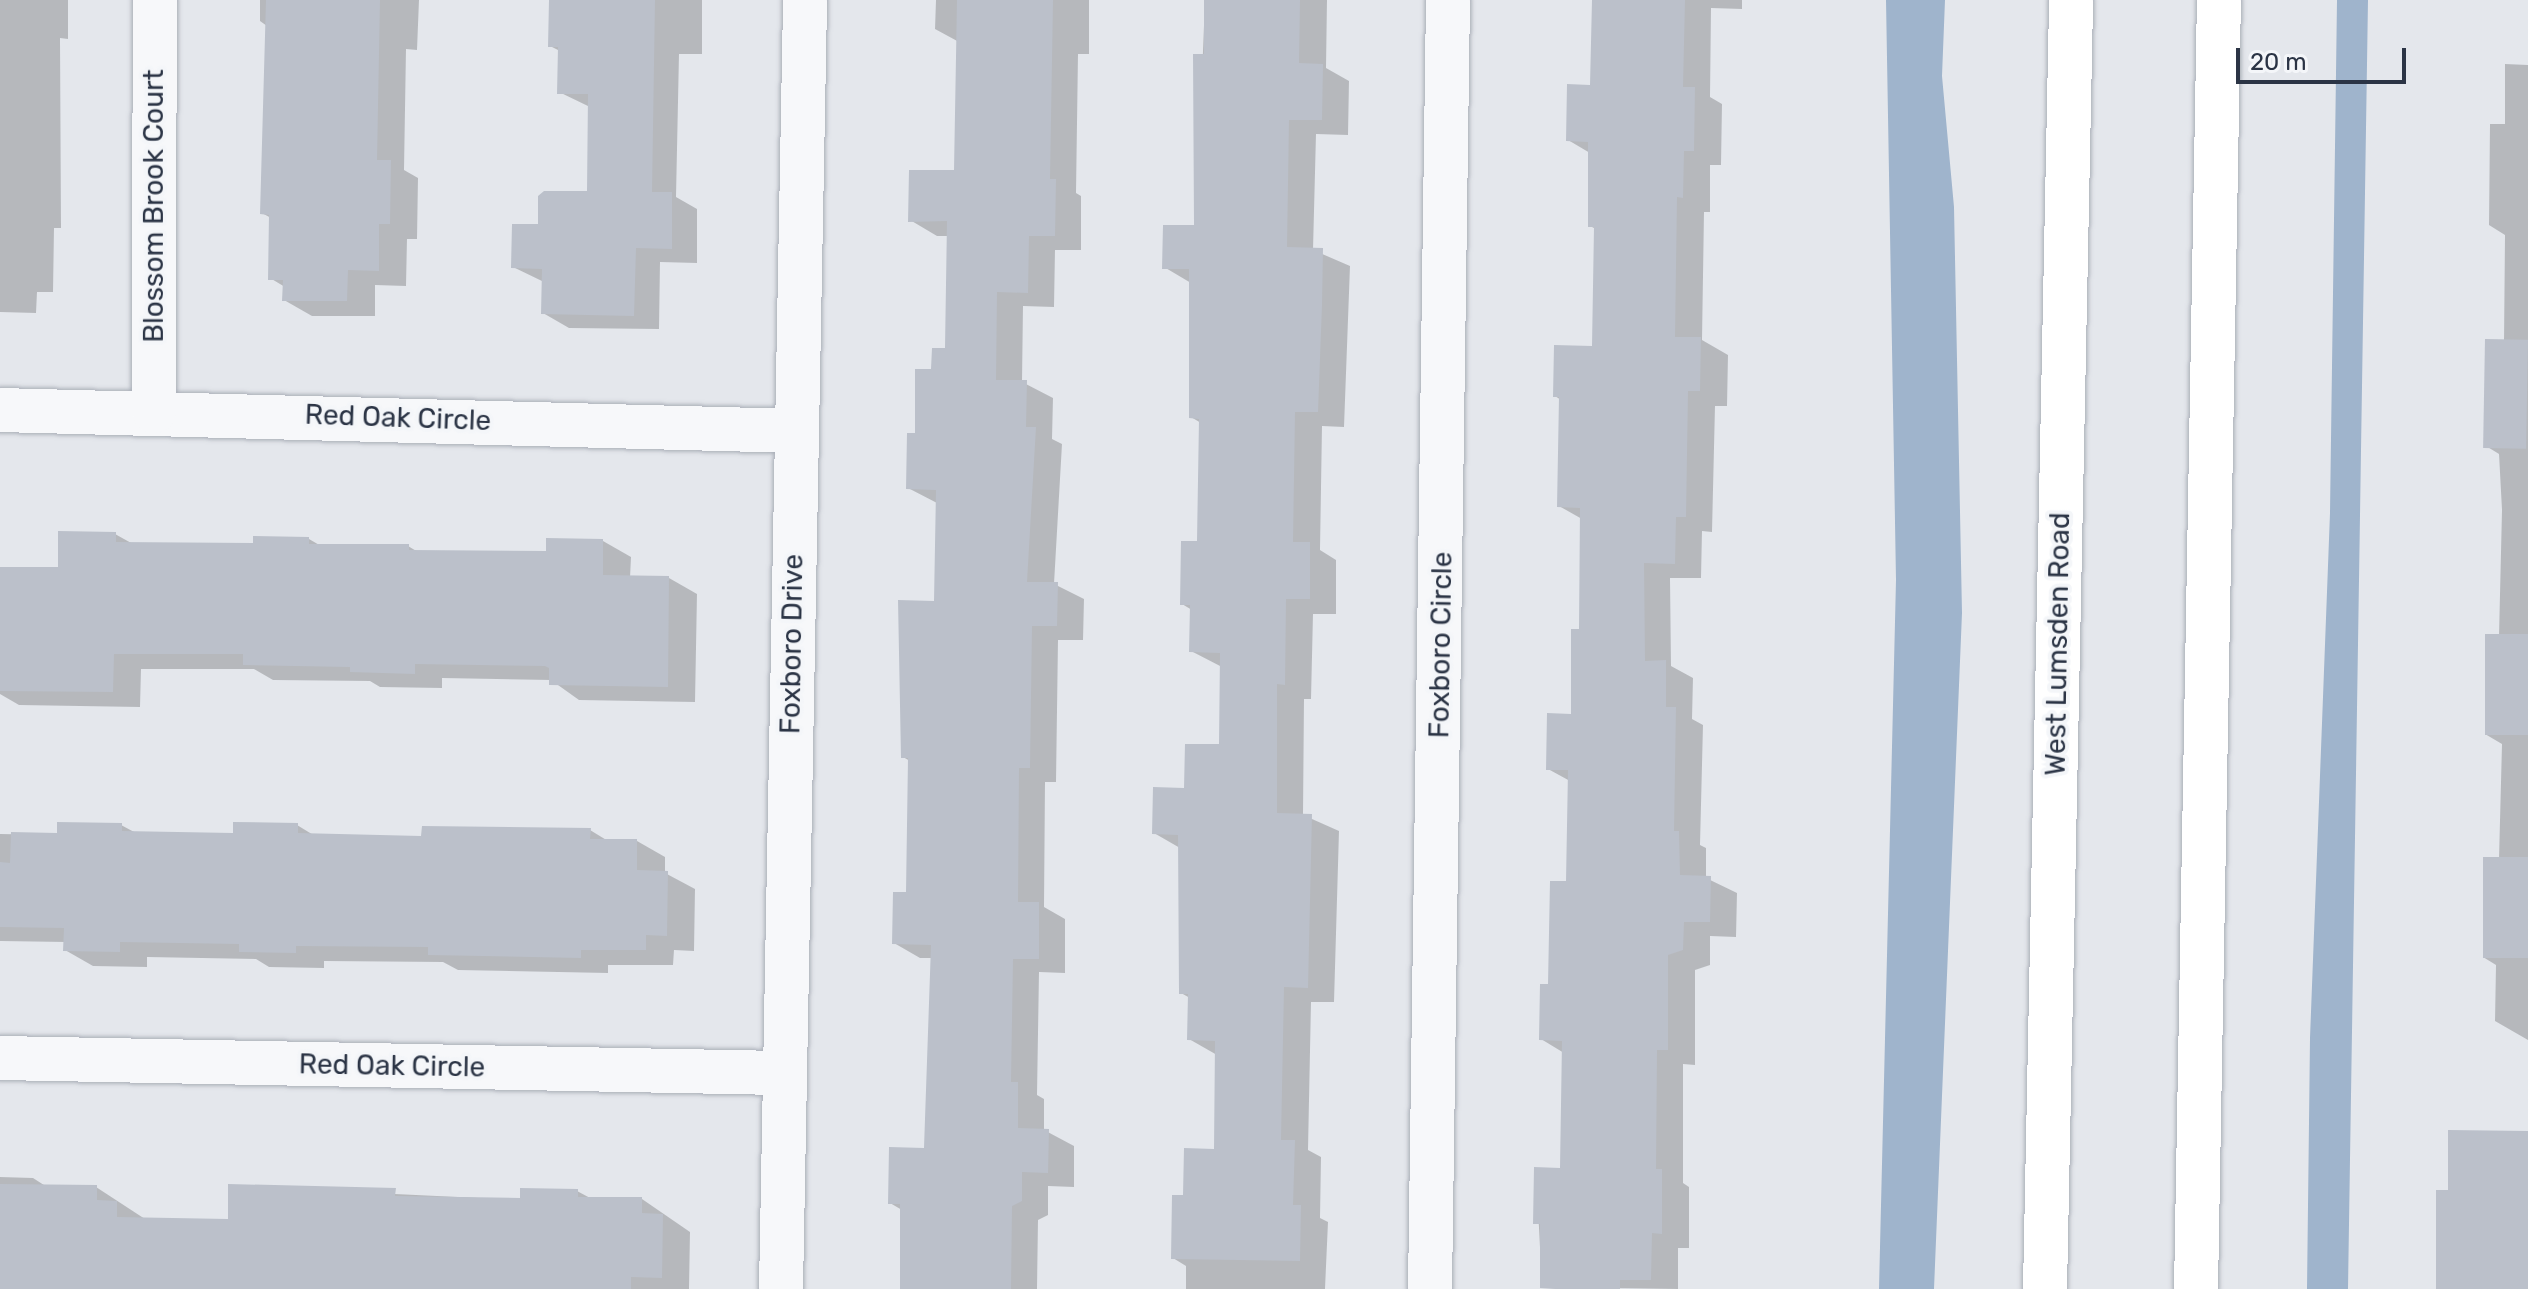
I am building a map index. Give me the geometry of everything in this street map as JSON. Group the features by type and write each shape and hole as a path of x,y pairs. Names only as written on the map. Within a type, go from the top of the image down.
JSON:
{"main road":[{"name":"West Lumsden Road","path":"2045,1289 2071,0"},
{"path":"2196,1289 2219,0"}],"street":[{"name":"Blossom Brook Court","path":"154,411 155,0"},
{"name":"Foxboro Drive","path":"781,1289 805,0"},
{"name":"Foxboro Circle","path":"1430,1289 1448,0"},
{"name":"Red Oak Circle","path":"0,410 154,411 797,431"},
{"name":"Red Oak Circle","path":"0,1058 784,1073"}],"water":[{"path":"1886,0 1945,0 1942,76 1954,207 1962,613 1934,1289 1879,1289 1896,580"},
{"path":"2337,0 2368,0 2348,1289 2307,1289 2310,1038 2330,513"}],"building":[{"path":"266,0 380,0 377,160 391,160 390,224 379,224 379,271 348,270 347,301 282,301 283,280 268,280 269,215 260,214"},
{"path":"549,0 655,0 652,192 672,192 672,249 636,248 634,316 541,314 542,269 511,268 512,224 538,224 538,196 544,191 587,191 588,94 557,94 558,47 548,47"},
{"path":"957,0 1053,0 1050,179 1056,179 1055,236 1029,236 1028,293 997,292 996,380 1027,380 1026,427 1036,427 1027,582 1058,582 1057,626 1032,626 1030,768 1019,768 1018,902 1039,902 1039,959 1013,959 1011,1082 1018,1082 1018,1128 1049,1129 1048,1173 1022,1172 1022,1201 1012,1206 1011,1289 900,1289 900,1204 888,1204 889,1147 924,1148 931,945 892,944 893,892 906,892 908,758 901,758 898,600 934,601 936,490 906,489 907,433 915,433 915,369 931,369 932,348 945,348 947,221 908,222 909,170 954,170"},
{"path":"1204,0 1300,0 1299,63 1323,64 1322,120 1289,120 1287,247 1323,248 1322,305 1318,412 1295,412 1293,542 1310,542 1310,599 1286,599 1285,685 1277,684 1277,813 1312,814 1308,988 1284,987 1281,1140 1295,1140 1293,1205 1301,1205 1300,1261 1171,1259 1172,1195 1183,1195 1184,1148 1214,1149 1215,1041 1187,1040 1188,994 1179,994 1178,835 1152,834 1153,787 1184,788 1185,744 1219,744 1220,653 1189,652 1190,605 1180,605 1181,541 1197,541 1199,419 1189,418 1189,269 1162,269 1163,225 1194,225 1193,54 1204,54"},
{"path":"1592,0 1685,0 1683,87 1695,87 1694,151 1684,151 1683,198 1677,197 1675,337 1701,337 1700,391 1688,391 1686,517 1676,517 1675,564 1644,563 1645,661 1666,660 1666,707 1676,707 1674,831 1679,831 1680,875 1711,876 1710,922 1684,922 1683,950 1668,955 1668,1050 1657,1050 1656,1169 1662,1169 1662,1234 1652,1233 1651,1280 1620,1280 1620,1289 1555,1289 1540,1288 1540,1224 1533,1224 1534,1167 1560,1168 1562,1041 1539,1040 1540,984 1548,984 1550,881 1566,881 1568,770 1546,770 1547,713 1571,714 1571,629 1579,629 1580,508 1557,507 1559,397 1553,397 1554,345 1592,346 1594,227 1588,227 1588,142 1566,141 1567,84 1590,85"},
{"path":"2485,339 2528,340 2526,449 2483,448"},
{"path":"58,531 116,532 116,542 253,543 253,536 309,537 309,544 409,544 409,550 546,551 546,538 603,539 603,575 669,576 668,687 549,685 549,668 545,666 415,664 415,674 350,672 350,667 243,665 243,654 114,654 113,692 0,691 0,567 58,567"},
{"path":"2485,634 2528,634 2528,735 2485,735"},
{"path":"57,822 122,823 122,831 233,833 233,822 298,823 298,833 421,836 422,826 591,828 590,839 637,839 637,870 668,871 667,936 646,935 646,950 581,950 581,958 428,955 428,947 296,946 296,953 239,952 239,944 120,942 120,952 63,951 64,928 0,927 0,862 10,863 11,832 57,833"},
{"path":"2483,857 2528,857 2528,958 2483,958"},
{"path":"2448,1130 2528,1131 2528,1289 2436,1289 2436,1190 2448,1190"},
{"path":"0,1184 97,1185 97,1200 117,1201 117,1217 228,1219 228,1184 396,1188 395,1196 520,1198 520,1188 578,1189 578,1197 642,1197 642,1213 663,1214 662,1278 631,1277 631,1289 0,1289"}]}
